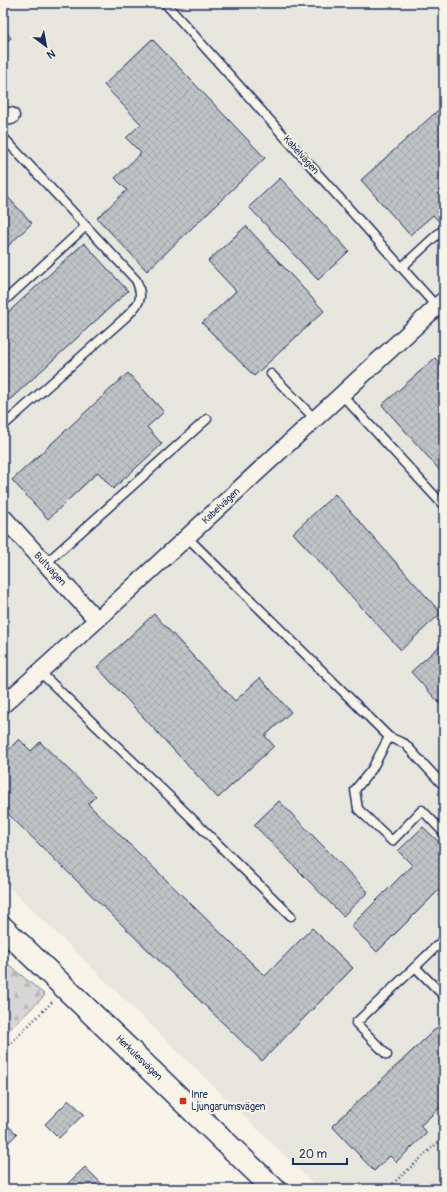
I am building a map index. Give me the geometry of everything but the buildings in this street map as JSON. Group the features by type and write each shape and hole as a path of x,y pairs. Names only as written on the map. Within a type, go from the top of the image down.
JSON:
{"street":[{"name":"Kabelvägen","path":"3,705 98,620 441,303"},
{"name":"Bultvägen","path":"4,520 98,620"},
{"name":"Herkulesvägen","path":"3,928 274,1189"}],"lane":[{"name":"Kabelvägen","path":"164,3 402,267 441,303"},
{"path":"3,137 136,280 141,292 138,305 127,316 3,426"},
{"path":"3,302 86,226"},
{"path":"402,267 440,232"},
{"path":"271,374 315,419"},
{"path":"342,395 444,506"},
{"path":"45,564 207,419"},
{"path":"187,537 389,737 405,744 444,786"},
{"path":"40,672 292,916"},
{"path":"389,737 372,769 355,790 358,809 392,841 422,810 444,833"},
{"path":"387,1054 356,1023 444,939"},
{"path":"415,967 444,996"}],"path":[{"path":"3,1051 52,1002"},
{"path":"387,1189 444,1137"}],"shaded area":[{"path":"3,3 444,3 444,1189 319,1189 3,881"}],"green space":[{"path":"3,960 45,995 3,1036"}],"place":[{"name":"Inre Ljungarumsvägen","path":"183,1101"}]}
